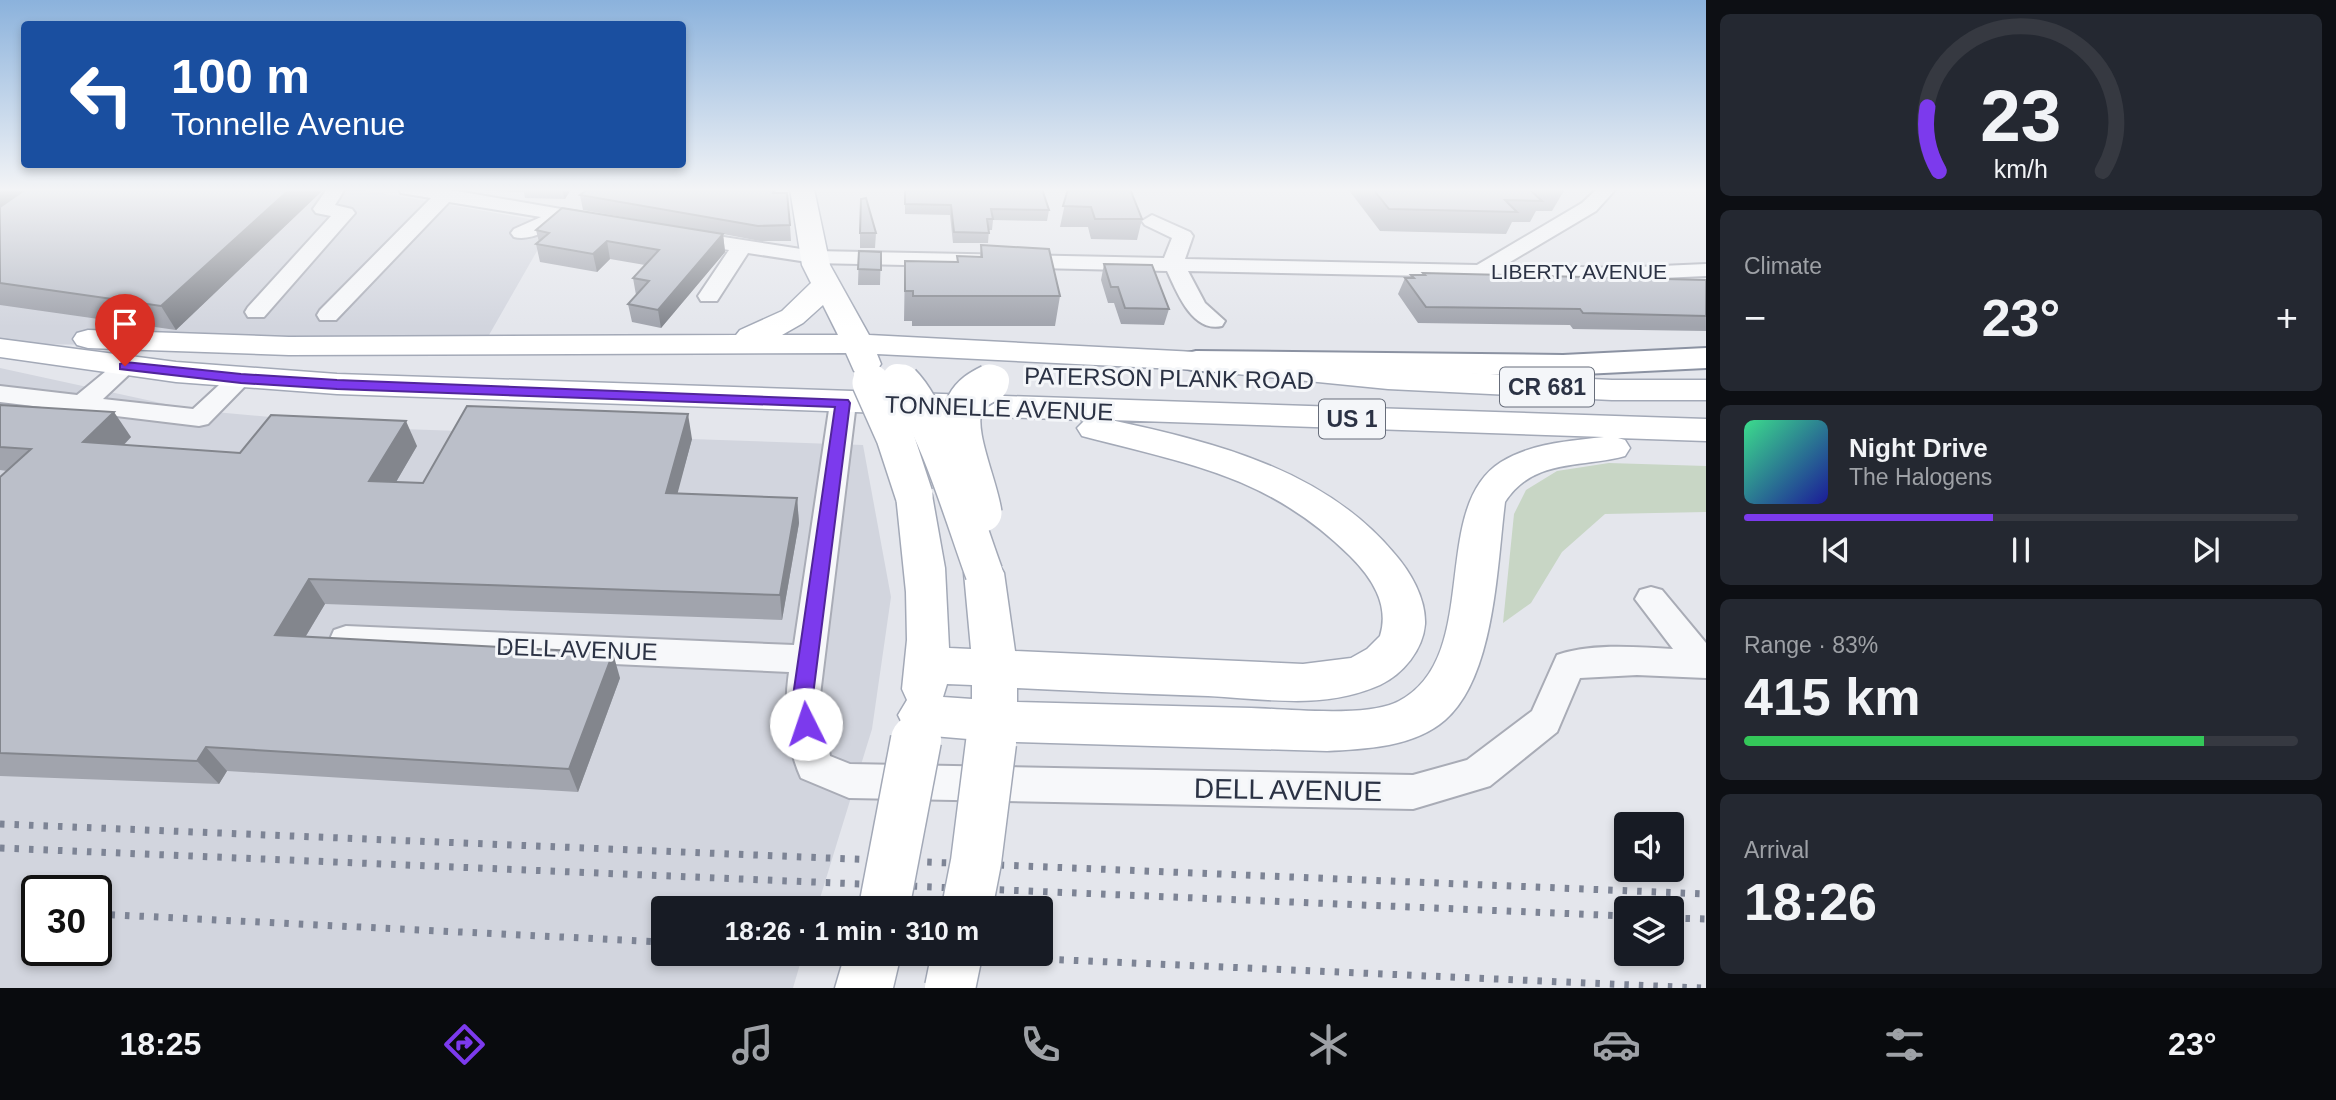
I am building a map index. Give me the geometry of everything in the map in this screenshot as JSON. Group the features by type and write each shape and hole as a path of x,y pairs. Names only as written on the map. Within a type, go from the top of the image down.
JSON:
{"highway":[{"path":"1196,361 1563,365 1706,358"}],"main road":[{"path":"812,235 819,270 874,365 914,495 924,546 928,665 919,727 886,896"},
{"path":"730,343 794,319 808,306 819,270"},
{"path":"0,328 78,338 190,344 345,346 730,343 874,365"},
{"name":"TONNELLE AVENUE","path":"0,348 241,379 477,400 843,403 996,394 1706,432"},
{"name":"PATERSON PLANK ROAD","path":"874,365 1196,361 1388,379 1612,390 1706,390"},
{"name":"PATERSON PLANK ROAD","path":"874,365 912,393 934,438 984,573"},
{"name":"PATERSON PLANK ROAD","path":"969,896 993,732 993,668 984,573 983,497 965,440 962,414 967,398 976,389 996,394 1008,376 1038,373 1296,380 1388,379"},
{"path":"928,665 1330,681 1374,668 1389,657 1399,643 1404,620 1401,596 1376,559 1341,522 1281,483 1199,452 996,394"},
{"path":"919,727 993,732 1327,731 1374,728 1415,716 1435,703 1449,688 1457,671 1463,651 1487,501 1503,477 1529,461 1567,451 1609,449 1706,432"},
{"path":"864,988 870,966"},
{"path":"950,988 955,966"}],"street":[{"path":"256,312 325,235"},
{"path":"328,315 406,235"},
{"name":"LIBERTY AVENUE","path":"674,235 741,247 819,270 1173,263 1616,274 1706,270"},
{"path":"1181,235 1173,263 1196,307 1214,321"},
{"path":"1481,271 1542,235"},
{"path":"709,296 741,247"},
{"path":"82,404 125,366"},
{"path":"0,394 200,418 241,379"},
{"path":"807,659 843,403"},
{"path":"1651,598 1705,664"},
{"name":"DELL AVENUE","path":"346,639 807,659 802,703 814,766 849,781 1413,792 1477,774 1545,721 1569,664 1705,664"}],"shaded area":[{"path":"90,235 546,235 489,335 264,346 0,344 0,301"},
{"path":"0,368 193,410 402,429 863,445 891,597 872,729 821,896 651,896 651,966 799,966 793,988 0,988"}],"green space":[{"path":"1609,463 1706,466 1706,512 1605,514 1562,552 1531,603 1503,623 1514,514 1526,490 1557,471"}],"building":[{"path":"0,235 239,235 161,306 0,283"},
{"path":"547,235 722,235 658,310 628,304 649,281 633,278 659,250 607,241 593,254 536,244"},
{"path":"981,245 1049,249 1060,296 913,296 913,291 905,291 905,261 958,262 957,256 982,257"},
{"path":"859,251 881,252 881,270 858,269"},
{"path":"1104,264 1152,265 1169,309 1125,308 1118,287 1111,287"},
{"path":"1423,273 1706,280 1706,316 1583,313 1580,309 1426,307 1405,278 1425,275"},
{"path":"0,405 114,412 83,442 240,453 271,415 406,421 369,481 423,483 467,406 688,414 666,493 797,498 780,595 309,579 275,635 613,653 569,769 206,747 197,761 0,753 0,477 31,449 0,447"}],"railway":[{"path":"0,824 1706,894"},
{"path":"0,848 1614,915"},
{"path":"112,915 651,941"},
{"path":"1684,918 1706,919"},
{"path":"1053,959 1701,988"}],"route":[{"path":"125,366 241,379 410,388 843,403 807,659 802,703 806,724"}]}
